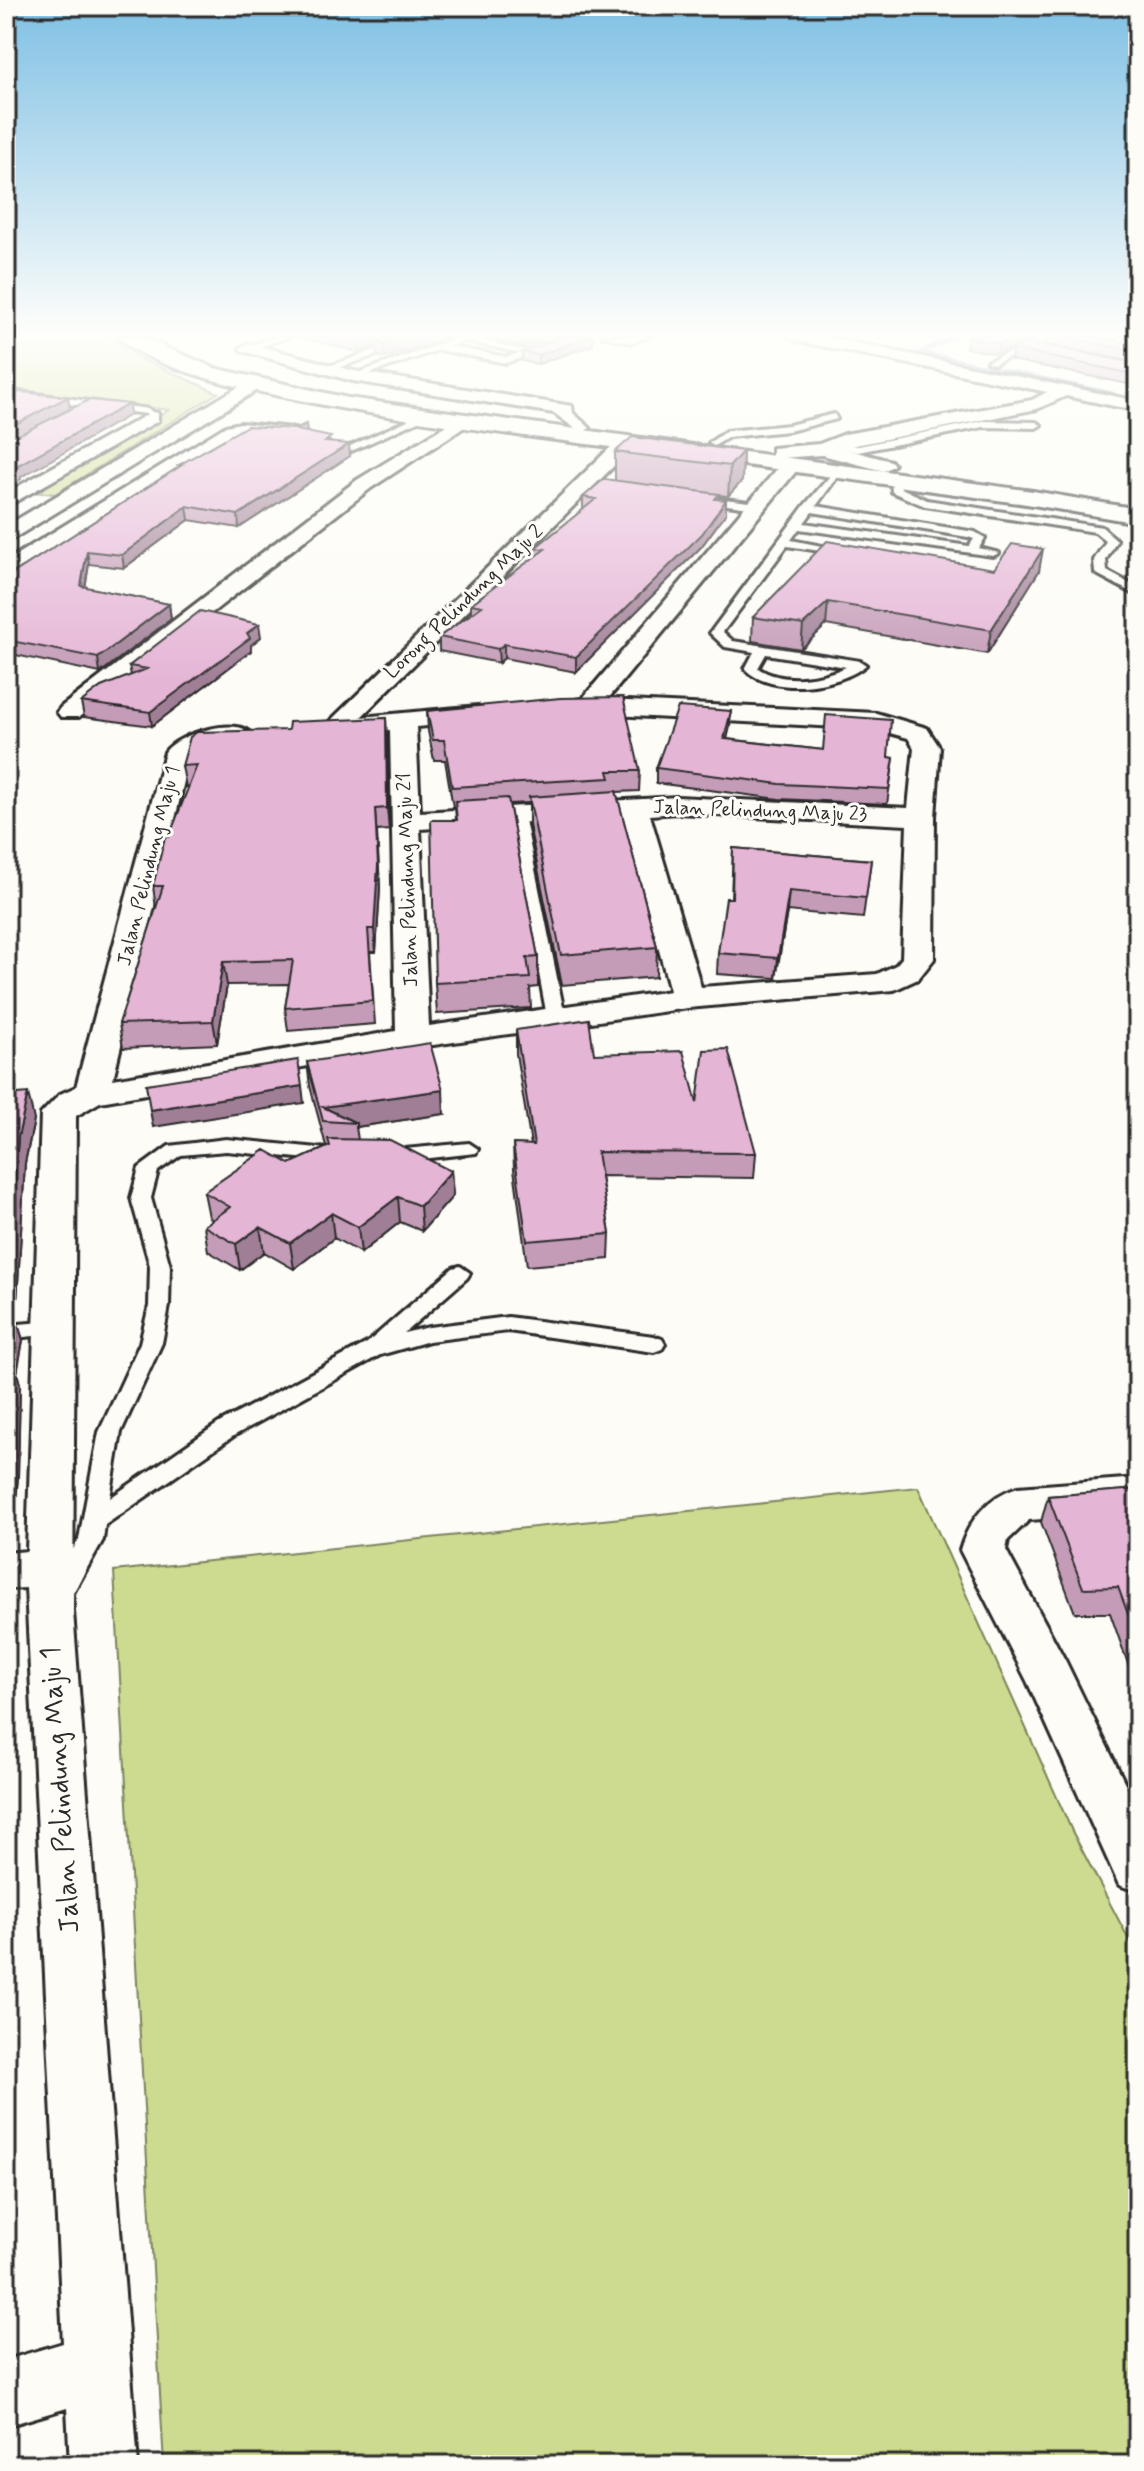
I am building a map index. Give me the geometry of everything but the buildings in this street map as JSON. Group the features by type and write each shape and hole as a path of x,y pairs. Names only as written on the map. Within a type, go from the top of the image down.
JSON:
{"main road":[{"path":"6,536 145,451"},
{"path":"633,451 783,465 833,457 889,472 1138,516"},
{"path":"740,451 783,465"},
{"path":"889,472 1138,504"}],"street":[{"path":"6,501 92,451"},
{"path":"6,570 198,451"},
{"path":"70,712 364,484 415,451"},
{"name":"Lorong Pelindung Maju 2","path":"337,727 592,485 618,451"},
{"path":"833,457 837,451"},
{"path":"591,704 758,506 783,465"},
{"path":"6,501 100,512"},
{"path":"76,1103 413,1038 688,998 883,983 907,972 918,959 921,817 927,748 918,733 876,721 591,704 544,708"},
{"path":"306,729 497,712"},
{"name":"Jalan Pelindung Maju 21","path":"403,722 413,1038"},
{"name":"Jalan Pelindung Maju 1","path":"104,2465 99,2365 35,1583 55,1328 76,1103 178,752 200,738 261,733"},
{"name":"Jalan Pelindung Maju 23","path":"407,821 634,807 723,806 921,817"},
{"path":"634,807 688,998"},
{"path":"1138,1495 1018,1504 988,1532 983,1550 1125,1814 1138,1867"},
{"path":"6,2393 99,2365"}],"lane":[{"path":"762,649 751,669 755,674 792,680 828,680 860,665 762,649 729,644 716,633 808,508 833,457 851,451"},
{"path":"889,472 896,490 911,499 1080,523 1105,532 1111,543 1100,560 1101,573 1138,593"},
{"path":"679,496 758,506"},
{"path":"997,513 1033,498"},
{"path":"808,508 971,534 980,538 972,550"},
{"path":"796,525 993,553"},
{"path":"783,542 858,553"},
{"path":"792,680 805,656"},
{"path":"517,815 556,1017"},
{"path":"35,1583 83,1558 97,1519 110,1432 151,1343 159,1306 160,1266 141,1198 149,1168 176,1150 226,1145 360,1156 410,1156 469,1149"},
{"path":"97,1519 227,1429 373,1349 460,1273"},
{"path":"373,1349 429,1334 508,1324 654,1344"},
{"path":"6,1332 55,1328"}],"green space":[{"path":"100,451 124,451 55,494 33,492"},
{"path":"918,1487 1072,1831 1138,1957 1138,2465 164,2465 114,1571"}]}
